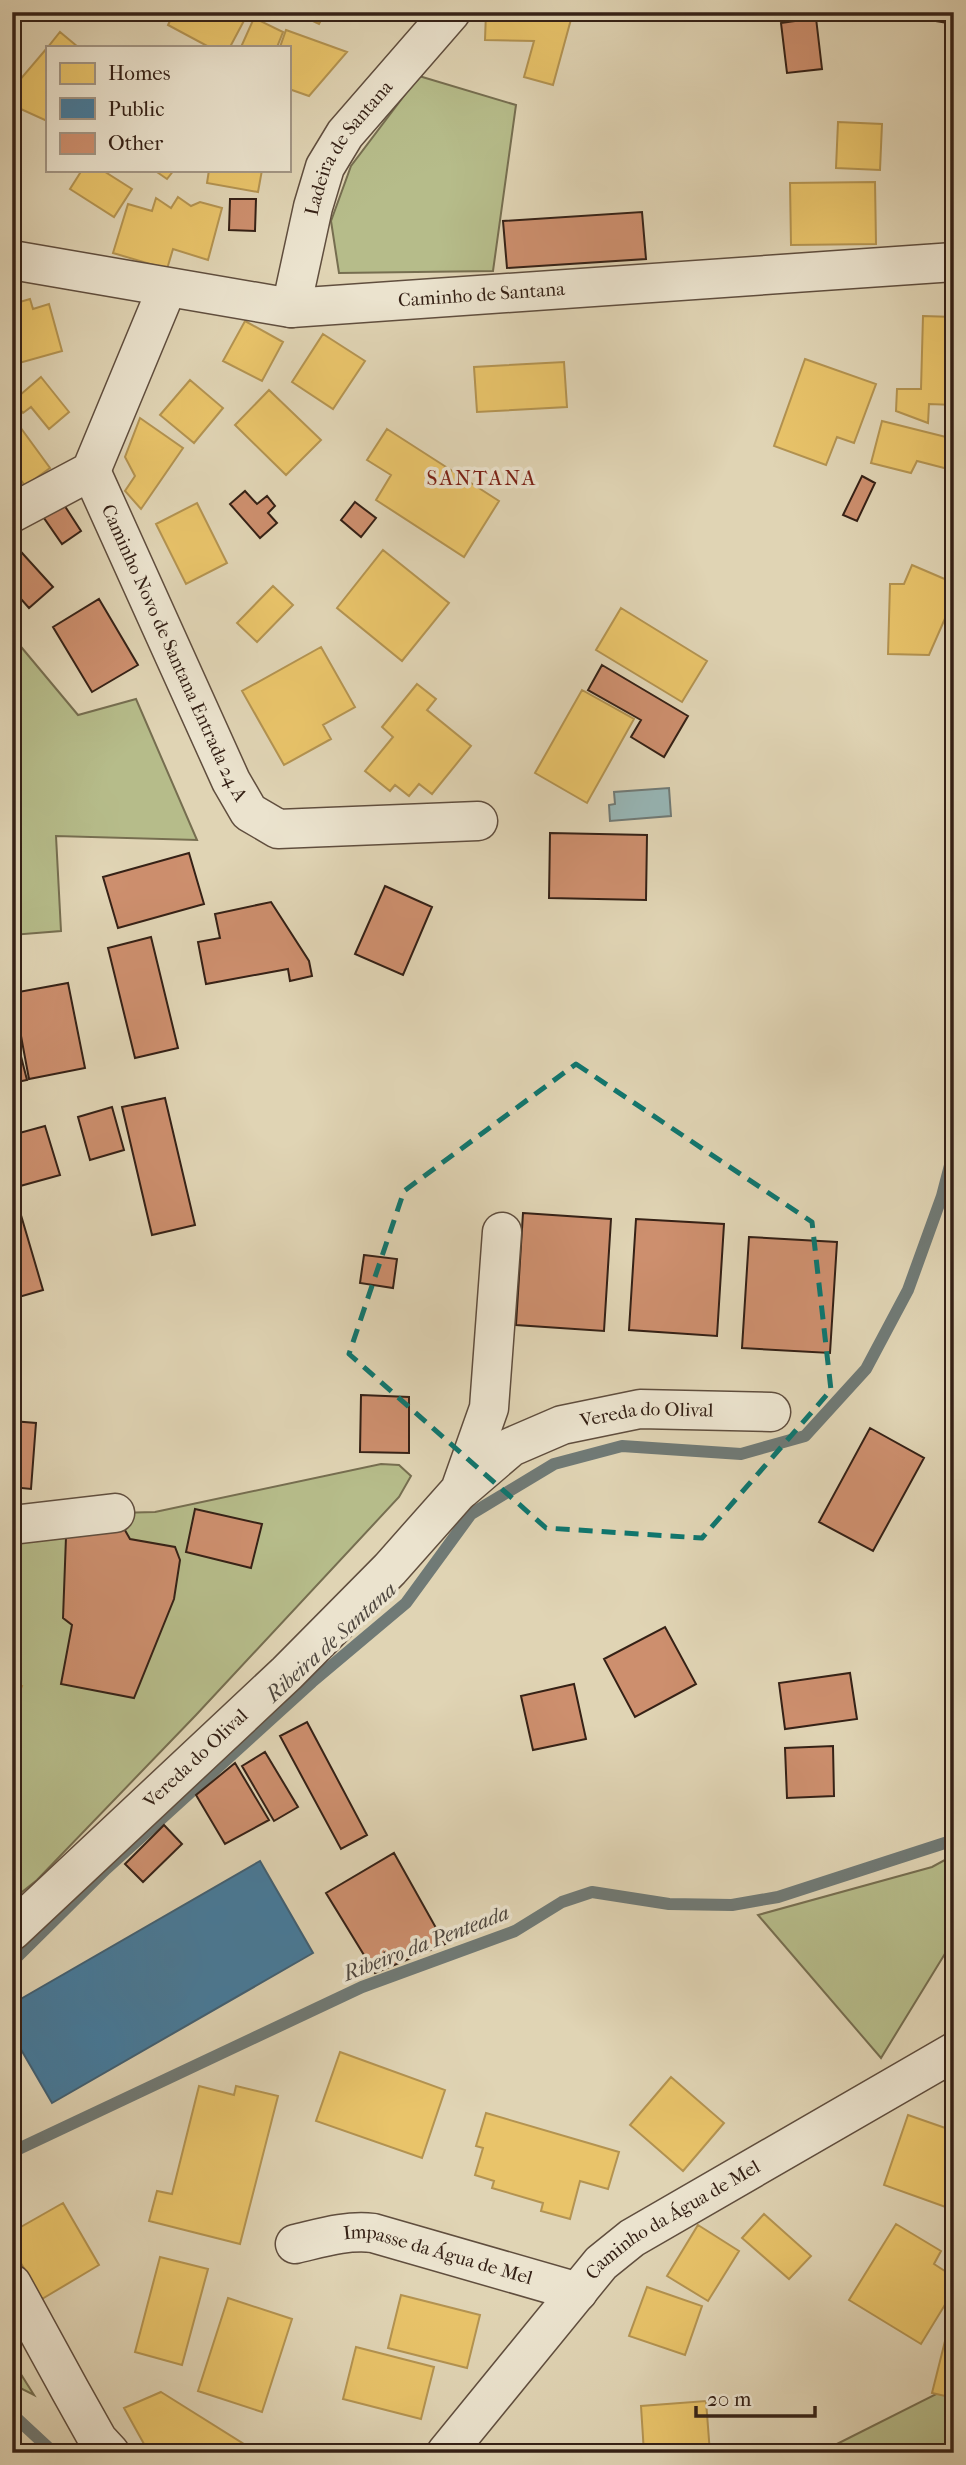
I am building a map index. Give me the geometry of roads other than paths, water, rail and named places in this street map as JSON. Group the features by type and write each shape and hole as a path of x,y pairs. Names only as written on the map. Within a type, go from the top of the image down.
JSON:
{"street":[{"name":"Ladeira de Santana","path":"291,308 313,207 325,167 345,134 451,12"},
{"name":"Caminho de Santana","path":"12,260 291,308 954,262"},
{"path":"12,513 91,471 167,288"},
{"name":"Caminho Novo de Santana Entrada 24 A","path":"91,471 231,781 249,812 278,829 478,821"},
{"name":"Vereda do Olival","path":"460,1490 489,1408 502,1232"},
{"name":"Vereda do Olival","path":"12,1931 287,1673 390,1569 460,1490 511,1447 562,1425 640,1409 771,1412"},
{"path":"12,1525 115,1513"},
{"name":"Caminho da Água de Mel","path":"446,2453 601,2263 632,2238 954,2052"},
{"name":"Impasse da Água de Mel","path":"295,2244 357,2231 373,2233 578,2292"},
{"path":"12,2284 81,2410 110,2453"}],"water":[{"path":"669,788 671,816 610,821 609,805 615,804 614,792"}],"waterway":[{"name":"Ribeira de Santana","path":"12,1962 106,1869 312,1682 406,1603 471,1514 554,1464 622,1446 741,1454 805,1436 866,1369 908,1290 942,1196 954,1150"},
{"name":"Ribeiro da Penteada","path":"12,2152 362,1987 515,1931 562,1902 592,1892 669,1904 732,1905 778,1897 954,1840"},
{"name":"Ribeiro da Penteada","path":"12,2414 54,2453"}],"district":[{"name":"SANTANA","path":"482,478"}]}
